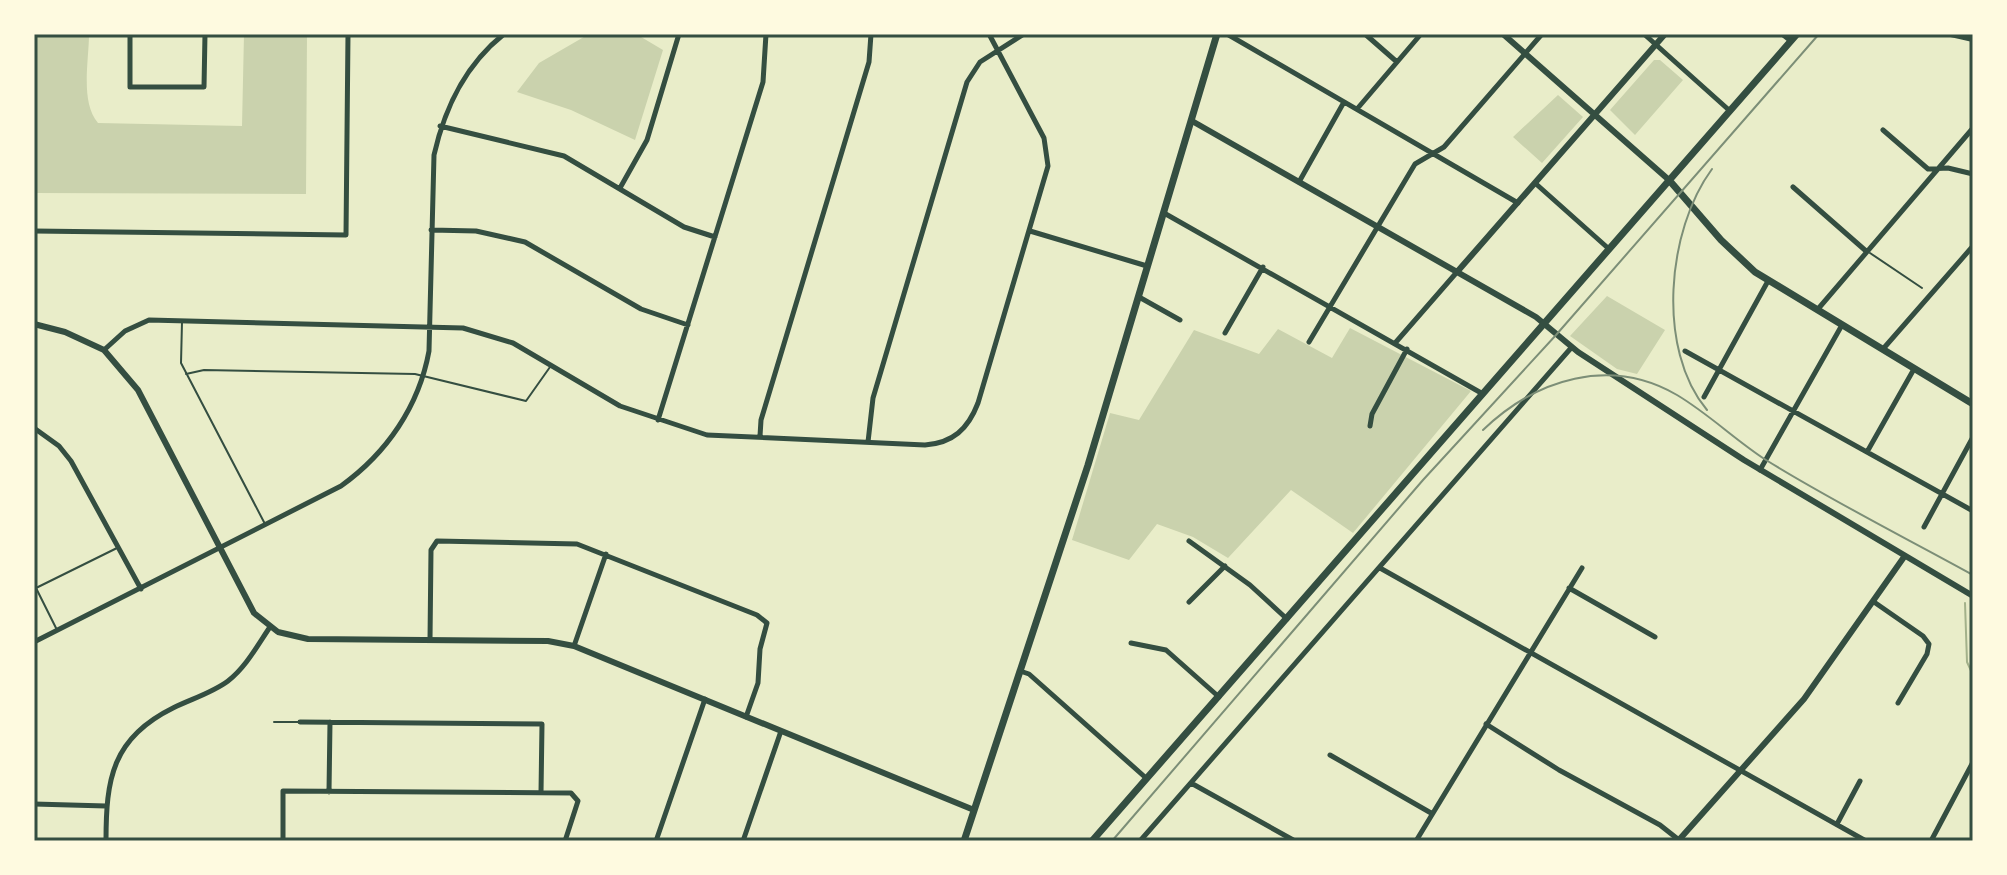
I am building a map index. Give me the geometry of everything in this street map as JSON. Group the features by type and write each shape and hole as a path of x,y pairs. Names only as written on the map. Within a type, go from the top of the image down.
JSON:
{"main road":[{"path":"964,841 1139,297 1217,34"},
{"path":"1092,841 1797,34"},
{"path":"1669,180 1732,252 1768,281 1973,404"}],"street":[{"path":"130,34 130,87 204,87 205,34"},
{"path":"34,231 346,235 348,34"},
{"path":"34,642 341,486 362,469 415,402 424,376 430,327 434,155 440,126 451,99 471,68 504,34"},
{"path":"620,188 647,140 679,34"},
{"path":"658,420 763,82 766,34"},
{"path":"760,436 761,420 869,62 871,34"},
{"path":"104,350 140,322 182,320 484,331 513,343 620,406 707,435 933,445 955,437 967,426 978,403 1047,172 1048,154 1041,131 989,34"},
{"path":"868,442 875,389 967,82 975,66 1024,34"},
{"path":"1227,34 1518,203"},
{"path":"1365,34 1397,62"},
{"path":"1357,109 1421,34"},
{"path":"1503,34 1669,180"},
{"path":"1309,342 1415,164 1444,147 1542,34"},
{"path":"1644,34 1730,111"},
{"path":"1396,342 1665,34"},
{"path":"1782,34 1791,41"},
{"path":"1951,34 1973,39"},
{"path":"1299,182 1344,102"},
{"path":"1192,121 1544,324 1571,348 1760,470 1973,596"},
{"path":"440,126 564,156 684,227 715,237"},
{"path":"1817,310 1973,128"},
{"path":"1883,130 1928,169 1973,174"},
{"path":"1535,183 1609,249"},
{"path":"1793,187 1866,251"},
{"path":"1164,213 1484,394"},
{"path":"431,230 476,231 525,242 641,309 688,325"},
{"path":"1030,231 1148,266"},
{"path":"1882,350 1973,246"},
{"path":"1225,333 1263,267"},
{"path":"1704,397 1768,281"},
{"path":"1139,297 1180,320"},
{"path":"34,324 65,332 104,350 138,390 254,613 270,627 298,638 548,641 574,646 974,810"},
{"path":"1760,470 1842,325"},
{"path":"1140,841 1571,348"},
{"path":"1370,426 1372,414 1407,349"},
{"path":"1685,351 1973,511"},
{"path":"1867,452 1914,369"},
{"path":"34,428 59,446 71,461 141,589"},
{"path":"1924,527 1973,437"},
{"path":"430,640 432,545 442,540 559,542 606,554 757,615 767,623 760,649 758,683 746,717"},
{"path":"1189,541 1225,566 1288,619"},
{"path":"574,646 606,554"},
{"path":"1486,724 1559,770 1660,825 1679,841 1804,699 1904,557"},
{"path":"1189,602 1225,566"},
{"path":"1380,568 1866,841"},
{"path":"1416,841 1582,568"},
{"path":"1569,588 1655,637"},
{"path":"1874,602 1923,636 1929,644 1927,654 1898,703"},
{"path":"106,841 106,806 113,768 125,744 154,718 229,680 246,662 270,627"},
{"path":"1131,643 1166,650 1220,697"},
{"path":"1020,671 1029,674 1146,778"},
{"path":"656,841 705,699"},
{"path":"300,722 542,724 541,793"},
{"path":"329,792 330,722"},
{"path":"743,841 781,731"},
{"path":"1330,755 1431,813"},
{"path":"1931,841 1973,762"},
{"path":"1837,824 1860,781"},
{"path":"1191,783 1295,841"},
{"path":"283,841 283,791 541,793 577,797 565,841"},
{"path":"34,804 106,806"}],"lane":[{"path":"1866,251 1922,288"},
{"path":"182,320 180,353 186,374 265,525"},
{"path":"186,374 204,370 424,376 526,401 550,366"},
{"path":"58,631 36,588 119,548"},
{"path":"274,722 300,722"}],"green space":[{"path":"34,34 89,34 87,93 92,114 98,123 242,126 244,34 307,34 306,194 34,193"},
{"path":"589,34 636,34 663,50 635,140 571,110 517,92 539,63"},
{"path":"1654,60 1660,60 1683,80 1635,135 1610,110"},
{"path":"1558,95 1583,117 1542,163 1513,137"},
{"path":"1607,296 1665,330 1637,374 1617,369 1570,336"},
{"path":"1350,328 1471,391 1353,533 1291,490 1228,558 1193,537 1157,524 1129,560 1072,540 1110,413 1139,420 1194,330 1259,354 1278,329 1332,358"}],"waterway":[{"path":"1965,603 1967,662 1973,675"}],"railway":[{"path":"1112,841 1423,480 1556,335 1819,34"},
{"path":"1707,410 1691,385 1680,355 1674,323 1674,290 1677,256 1685,224 1697,194 1712,169"},
{"path":"1483,430 1526,398 1550,386 1575,379 1600,375 1652,383 1689,402 1791,475 1973,575"}]}
